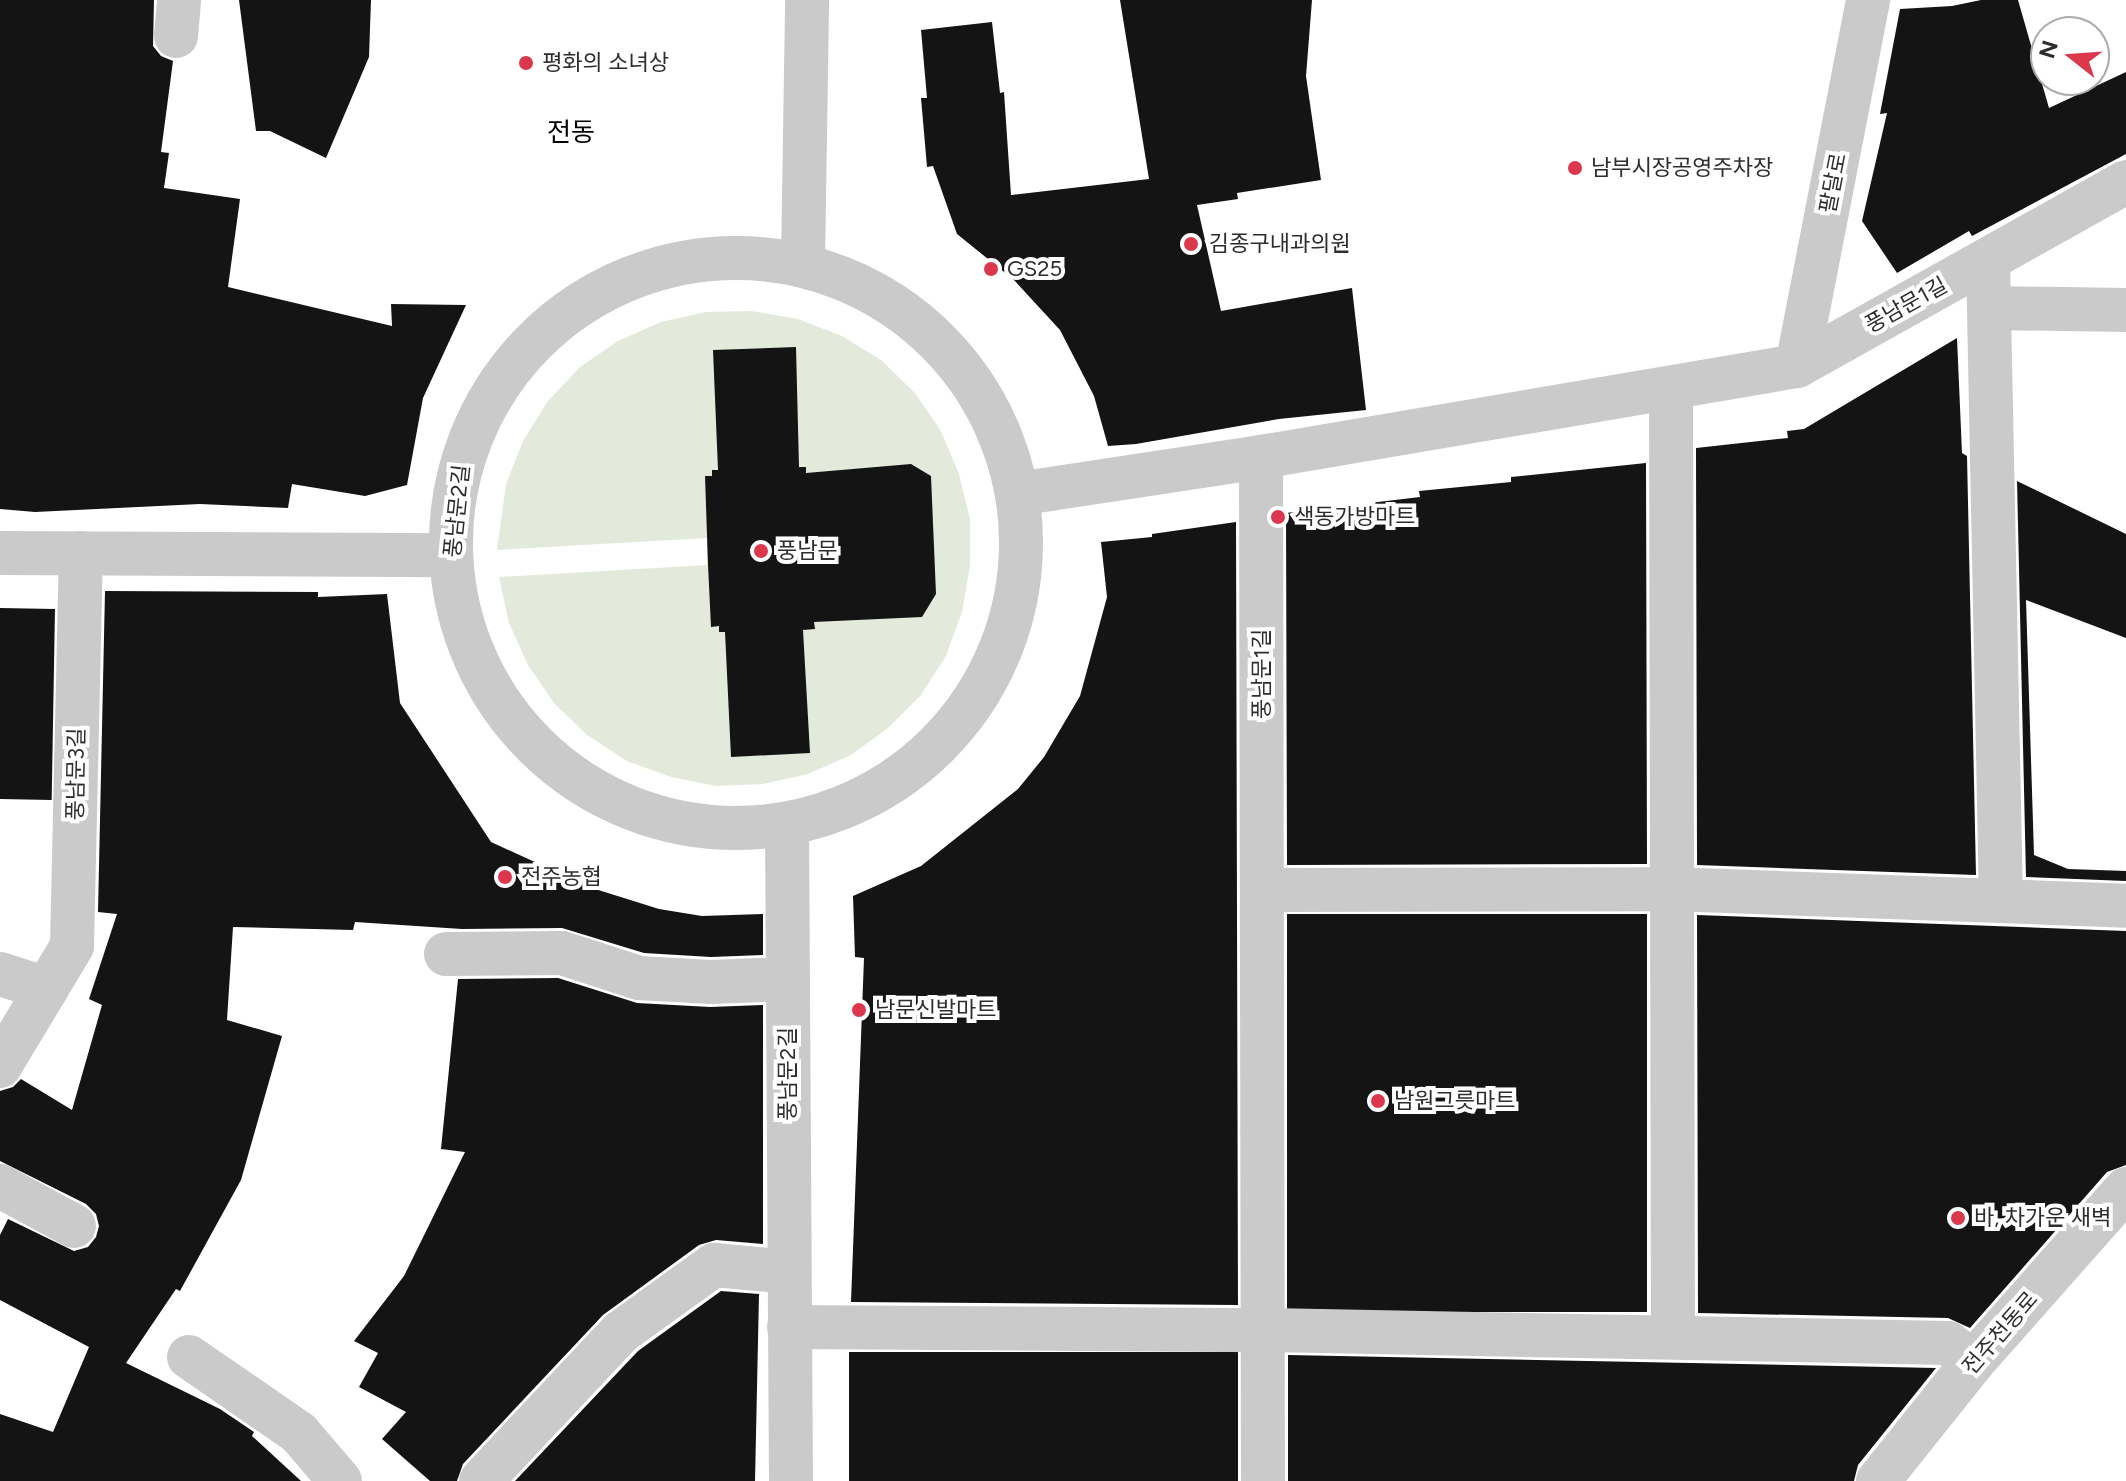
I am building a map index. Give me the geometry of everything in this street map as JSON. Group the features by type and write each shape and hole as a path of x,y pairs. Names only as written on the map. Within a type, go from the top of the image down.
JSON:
{"street":[{"path":"803,263 807,0"},
{"name":"팔달로","path":"1797,366 1868,0"},
{"name":"풍남문1길","path":"1017,494 1261,457 1797,366 2126,182"},
{"name":"풍남문2길","path":"698,258 803,263 865,287 920,323 966,372 998,430 1017,494 1020,556 1011,618 989,676 953,727 895,779 855,803 787,827 696,828 602,798 523,737 470,653 449,555 464,450 516,358 598,291 698,258"},
{"path":"1988,260 2001,900"},
{"path":"1989,308 2126,310"},
{"path":"1671,388 1673,1336"},
{"name":"풍남문1길","path":"1261,457 1263,1481"},
{"path":"0,553 449,555"},
{"name":"풍남문3길","path":"0,1066 72,946 81,553"},
{"name":"풍남문2길","path":"787,827 791,1481"},
{"path":"1262,890 1671,889 2126,906"},
{"path":"446,954 562,953 639,978 711,982 787,979"},
{"path":"0,974 47,989"},
{"path":"0,1186 74,1226"},
{"name":"전주천동로","path":"1878,1481 1973,1362 2126,1189"},
{"path":"481,1481 621,1332 714,1265 789,1272"},
{"path":"789,1327 1265,1330 1948,1343 1973,1362"},
{"path":"189,1357 299,1433 340,1481"}],"green space":[{"path":"752,311 798,319 842,336 881,360 915,393 941,431 959,474 970,519 970,566 962,612 946,656 921,695 888,728 851,755 808,774 763,784 716,786 671,777 627,761 587,735 554,703 528,665 509,623 499,577 707,565 707,538 497,550 506,484 523,441 548,401 580,367 618,341 661,322 706,312"}],"building":[{"path":"0,0 154,0 153,46 161,56 173,61 161,152 169,153 164,188 240,199 228,287 392,326 391,304 466,305 423,398 407,485 365,496 292,484 288,508 200,504 35,512 0,509"},
{"path":"239,0 371,0 369,57 326,158 270,131 256,131"},
{"path":"1120,0 1312,0 1306,76 1321,180 1237,193 1238,199 1197,205 1221,311 1352,288 1366,410 1279,419 1108,446 1094,396 1060,330 1014,280 957,234 933,166 927,167 921,98 927,98 921,30 992,22 1000,93 1004,92 1011,195 1149,179"},
{"path":"1981,0 2018,0 2030,42 2030,96 2046,96 2049,108 2075,96 2110,96 2110,79 2126,72 2126,154 1972,236 1969,231 1897,273 1862,221 1887,113 1880,114 1900,9 1952,6"},
{"path":"1957,338 1962,453 1967,456 1976,875 1697,865 1696,448 1788,438 1787,431 1804,429"},
{"name":"풍남문","path":"796,347 799,467 806,467 806,473 911,464 931,476 936,594 922,617 814,622 815,629 803,630 810,753 731,757 725,632 719,632 719,626 711,627 708,565 705,476 712,476 712,470 718,470 713,350"},
{"path":"1646,463 1647,864 1287,865 1286,513 1420,497 1419,491 1511,482 1511,477"},
{"path":"2017,481 2126,534 2126,638 2026,600 2034,855 2068,869 2126,871 2126,881 2026,877"},
{"path":"1236,522 1238,1305 851,1302 864,958 855,957 853,896 921,866 1018,789 1044,757 1080,696 1107,597 1101,542 1152,537 1152,534"},
{"path":"105,591 318,592 318,597 387,594 400,703 491,842 592,888 659,909 702,916 763,914 763,955 711,957 644,953 562,928 462,929 355,922 353,930 233,927 227,1020 282,1036 241,1180 180,1291 176,1289 126,1363 220,1409 254,1432 252,1436 301,1481 0,1481 0,1414 53,1432 89,1347 0,1300 0,1235 8,1219 74,1251 88,1247 96,1237 99,1226 96,1214 86,1204 0,1161 0,1091 13,1087 21,1079 72,1110 102,1005 89,999 117,914 98,912"},
{"path":"0,608 55,609 52,800 0,799"},
{"path":"1287,914 1647,914 1647,1312 1287,1312"},
{"path":"1697,915 2126,931 2126,1165 2107,1172 1970,1328 1948,1318 1698,1313"},
{"path":"558,978 637,1003 710,1007 763,1005 763,1244 716,1240 699,1245 603,1315 463,1464 457,1481 430,1481 382,1439 406,1412 359,1387 378,1353 354,1341 404,1276 465,1152 441,1149 458,979"},
{"path":"721,1291 759,1294 755,1481 515,1481 638,1351"},
{"path":"849,1352 1238,1352 1238,1481 849,1481"},
{"path":"1288,1355 1936,1368 1858,1465 1854,1481 1288,1481"}],"place":[{"name":"평화의 소녀상","path":"526,63"},
{"name":"남부시장공영주차장","path":"1575,168"},
{"name":"김종구내과의원","path":"1191,244"},
{"name":"GS25","path":"991,269"},
{"name":"색동가방마트","path":"1278,517"},
{"name":"풍남문","path":"761,551"},
{"name":"전주농협","path":"505,877"},
{"name":"남문신발마트","path":"859,1010"},
{"name":"남원그릇마트","path":"1378,1101"},
{"name":"바, 차가운 새벽","path":"1958,1218"}],"district":[{"name":"전동","path":"571,133"}]}
